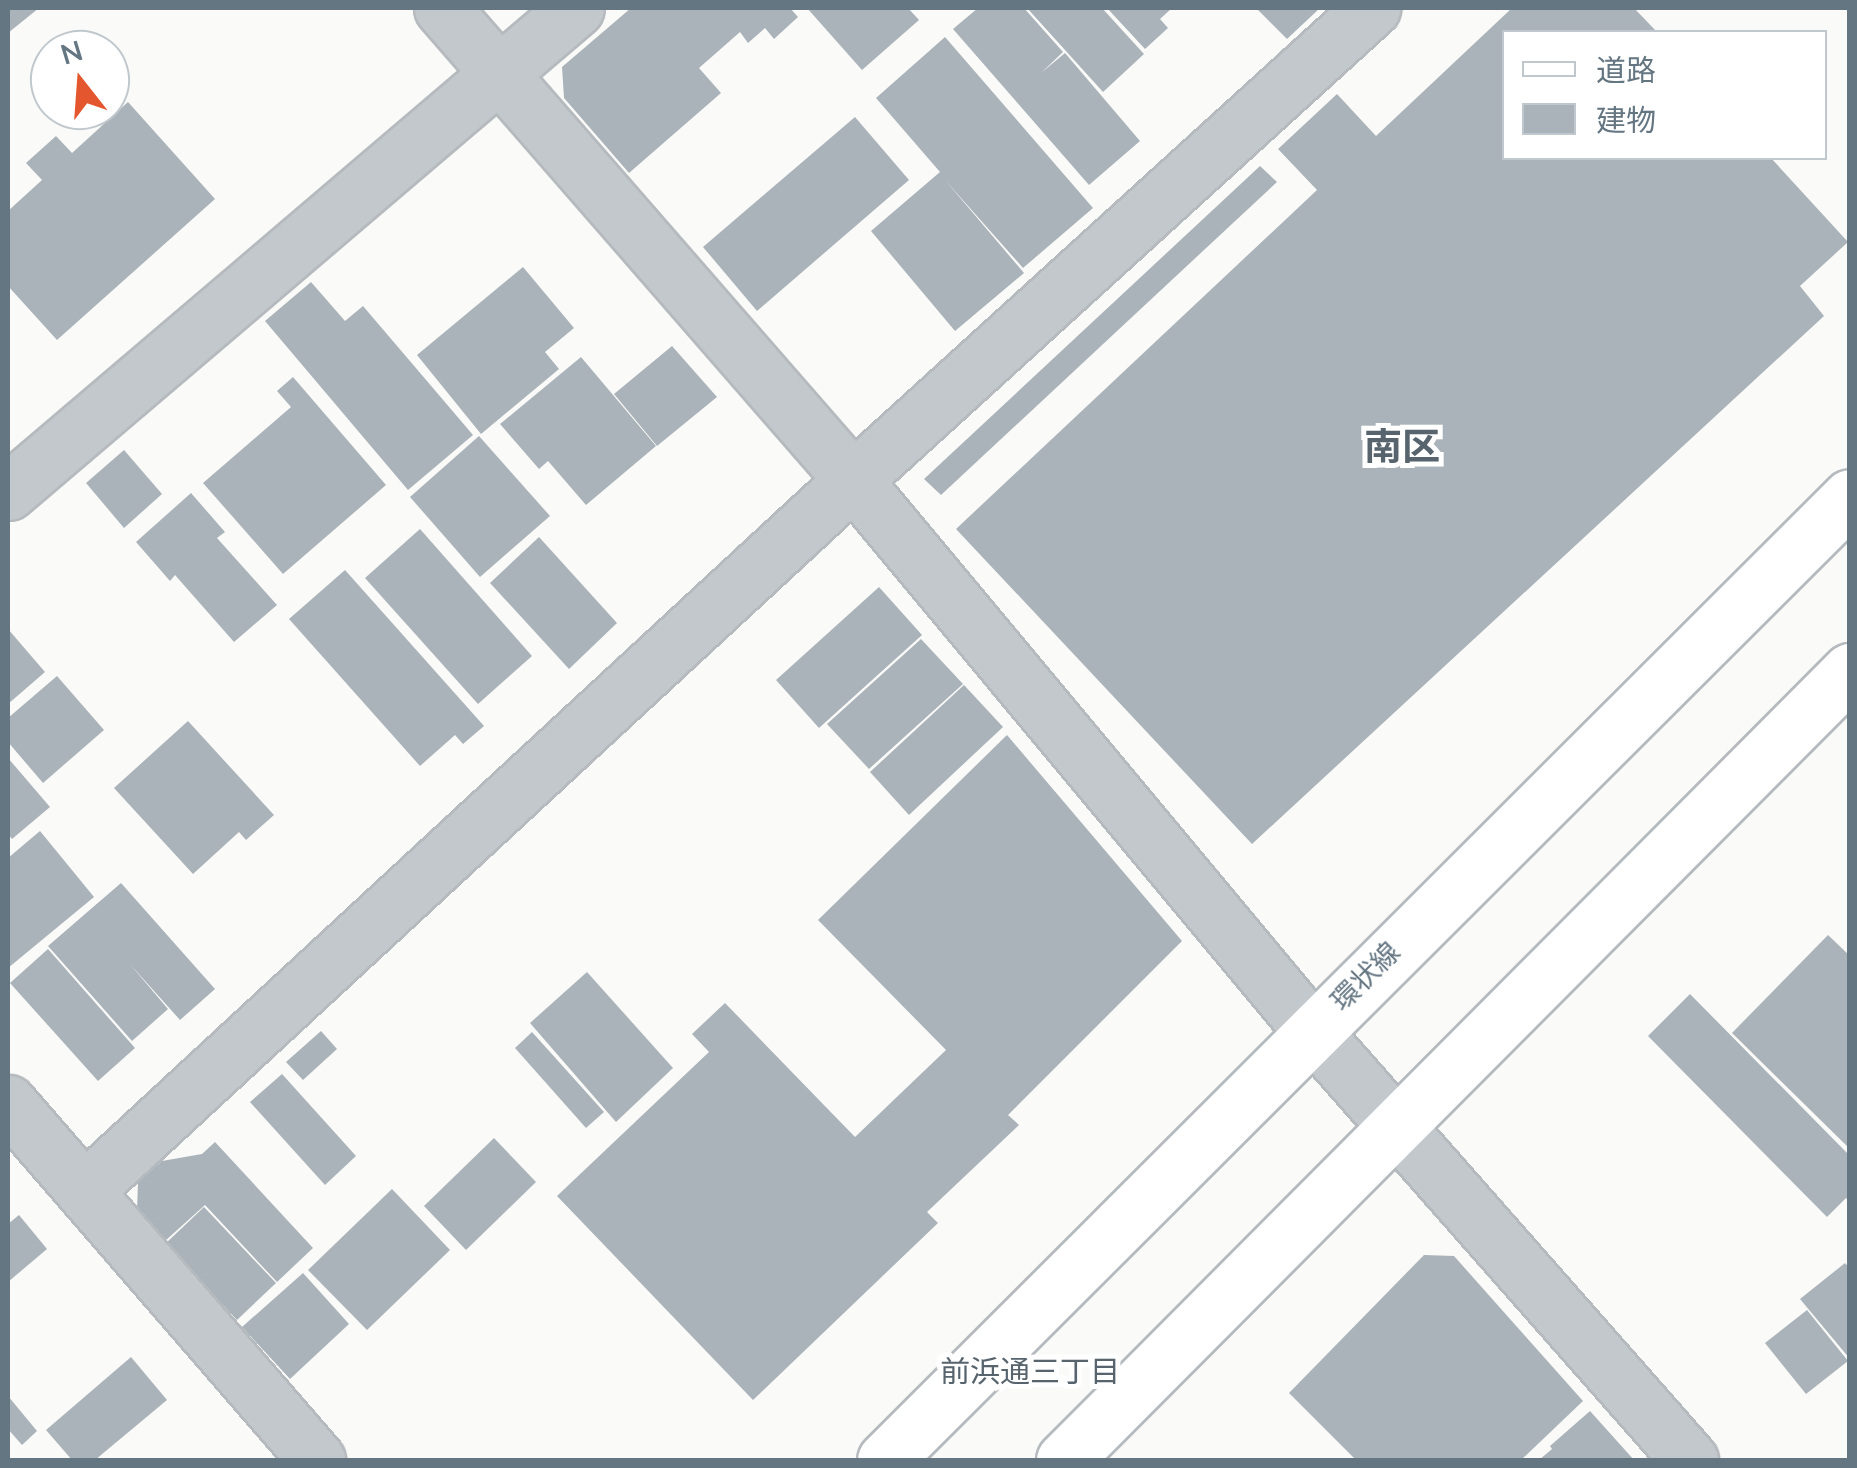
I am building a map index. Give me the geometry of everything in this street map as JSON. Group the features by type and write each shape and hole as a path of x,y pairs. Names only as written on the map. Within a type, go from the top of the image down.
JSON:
{"main road":[{"name":"環状線","path":"885,1460 1850,497"},
{"path":"1064,1460 1393,1125 1850,670"}],"street":[{"path":"442,8 852,480 1312,1032 1690,1460"},
{"path":"8,492 576,8"},
{"path":"84,1191 852,480 1372,8"},
{"path":"8,1103 317,1460"}],"building":[{"path":"8,8 39,8 8,33"},
{"path":"631,8 790,8 798,17 774,39 765,28 748,43 740,32 699,68 721,93 629,173 564,98 562,67"},
{"path":"807,8 908,8 919,20 862,70"},
{"path":"978,8 1024,8 1063,52 1041,73 1065,53 1140,141 1089,185 953,29"},
{"path":"1027,8 1102,8 1144,54 1103,92"},
{"path":"1107,8 1172,8 1160,19 1168,28 1145,49"},
{"path":"1256,8 1320,8 1287,39"},
{"path":"1512,8 1634,8 1655,30 1502,30 1502,160 1773,160 1848,242 1800,286 1824,316 1252,844 956,529 1317,190 1278,149 1337,94 1376,136"},
{"path":"945,37 1093,208 1023,268 945,180 1024,273 955,331 871,231 940,172 876,98"},
{"path":"130,104 215,199 57,340 8,286 8,211 42,180 26,163 56,136 72,153 97,130 130,130"},
{"path":"855,117 909,180 757,311 703,247"},
{"path":"1260,166 1277,182 941,495 924,479"},
{"path":"523,267 574,328 545,352 559,369 481,434 417,355"},
{"path":"311,282 345,321 363,306 473,435 408,490 265,321"},
{"path":"672,346 717,397 657,446 614,394"},
{"path":"581,357 656,446 586,505 548,461 539,469 500,424"},
{"path":"293,377 386,485 283,574 203,483 291,407 277,391"},
{"path":"479,436 550,516 480,577 410,497"},
{"path":"124,450 162,494 124,528 86,483"},
{"path":"191,493 225,532 217,538 277,605 234,642 175,575 170,581 136,542"},
{"path":"420,529 532,656 478,704 365,578"},
{"path":"539,537 617,623 569,669 490,583"},
{"path":"345,570 484,726 463,744 455,735 420,766 289,619"},
{"path":"879,587 922,635 819,728 776,680"},
{"path":"8,629 45,672 8,704"},
{"path":"921,639 963,684 869,769 827,724"},
{"path":"57,676 104,730 43,783 8,742 8,718"},
{"path":"964,685 1003,727 909,815 870,772"},
{"path":"188,721 274,815 246,840 239,832 193,874 114,788"},
{"path":"1007,735 1182,941 1008,1115 1019,1125 927,1212 938,1223 753,1400 557,1196 709,1052 692,1034 725,1003 855,1137 946,1050 818,920"},
{"path":"8,758 50,807 12,839 8,834"},
{"path":"40,831 94,897 8,968 8,858"},
{"path":"121,883 215,989 180,1020 129,963 168,1009 132,1041 48,946"},
{"path":"1828,935 1850,956 1850,1149 1732,1033"},
{"path":"48,949 135,1048 98,1081 10,983"},
{"path":"587,972 673,1068 616,1122 530,1023"},
{"path":"1690,994 1850,1156 1850,1202 1846,1198 1827,1217 1648,1036"},
{"path":"321,1031 337,1049 303,1080 286,1062"},
{"path":"532,1032 604,1112 586,1128 515,1048"},
{"path":"282,1074 356,1156 325,1185 250,1102"},
{"path":"494,1138 536,1182 466,1250 424,1206"},
{"path":"215,1142 313,1248 277,1282 205,1205 165,1241 137,1211 138,1182 162,1161 202,1154"},
{"path":"392,1189 450,1250 367,1330 308,1270"},
{"path":"204,1207 276,1283 237,1320 165,1244"},
{"path":"19,1215 47,1249 8,1282 8,1224"},
{"path":"1424,1255 1454,1256 1583,1401 1521,1460 1356,1460 1289,1393"},
{"path":"1845,1263 1850,1269 1850,1359 1800,1299"},
{"path":"303,1273 349,1324 290,1379 242,1327"},
{"path":"1807,1310 1848,1361 1806,1394 1765,1343"},
{"path":"131,1357 167,1400 95,1460 72,1460 46,1430"},
{"path":"8,1396 37,1431 22,1445 8,1429"},
{"path":"1590,1411 1634,1460 1539,1460 1552,1449 1550,1446"}],"district":[{"name":"南区","path":"1402,448"},
{"name":"前浜通三丁目","path":"1030,1373"}]}
